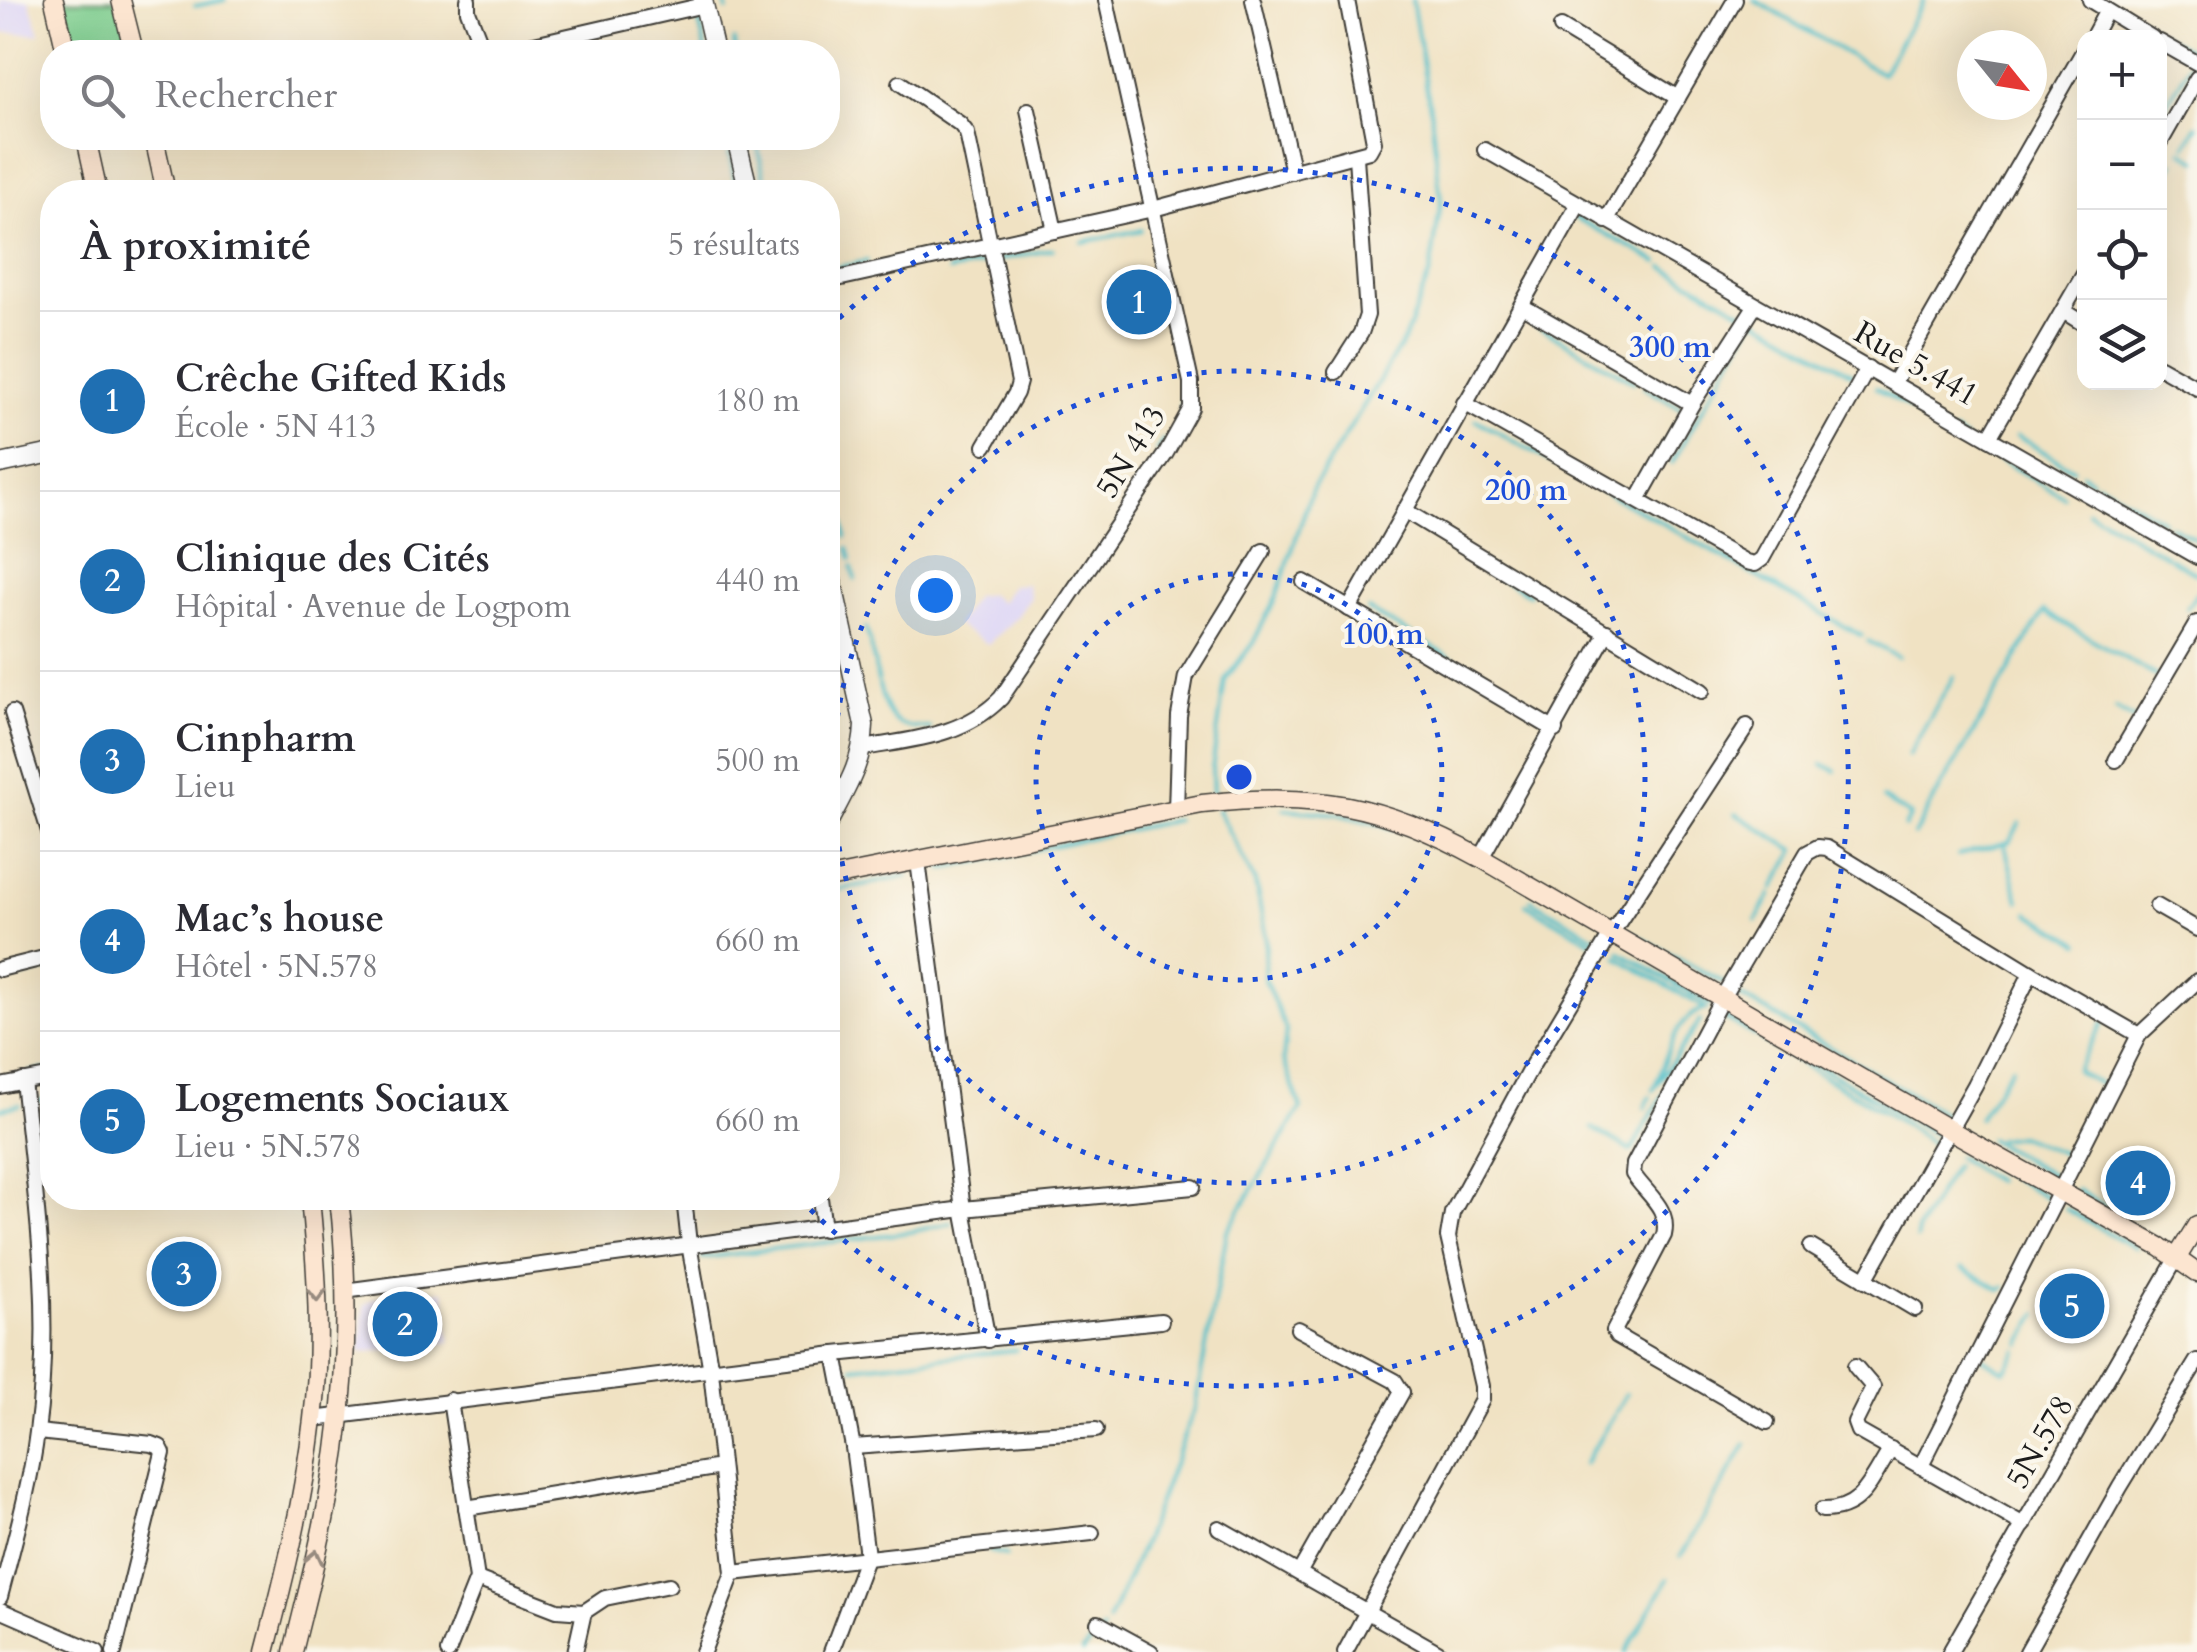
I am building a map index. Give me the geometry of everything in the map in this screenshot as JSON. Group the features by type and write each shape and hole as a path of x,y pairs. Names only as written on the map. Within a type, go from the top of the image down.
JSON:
{"main road":[{"path":"54,0 63,40"},
{"path":"121,0 131,40"},
{"path":"89,150 95,180"},
{"path":"157,150 163,180"},
{"path":"840,876 1202,804 1249,799 1330,802 1366,808 1412,822 1482,858 2197,1273"},
{"path":"265,1652 287,1570 314,1419 318,1295 311,1210"},
{"path":"292,1652 330,1488 340,1418 344,1291 341,1210"},
{"path":"2176,1259 2197,1225"}],"street":[{"path":"468,0 479,40"},
{"name":"5N 413","path":"864,748 941,733 984,716 1002,698 1187,419 1193,394 1191,382 1106,0"},
{"path":"1253,0 1293,172"},
{"path":"840,278 1153,208 1369,152 1374,142 1347,0"},
{"path":"1606,221 1735,0"},
{"path":"2090,0 2138,30"},
{"path":"548,40 704,2 713,40"},
{"path":"2096,30 2106,12"},
{"path":"1561,27 1678,98"},
{"path":"2167,46 2197,63"},
{"path":"1894,382 2077,62"},
{"path":"2167,131 2197,78"},
{"path":"900,83 960,124 967,133 1018,382 1016,393 985,446"},
{"path":"1028,110 1056,231"},
{"path":"739,150 745,180"},
{"name":"Rue 5.441","path":"1485,150 2197,558"},
{"path":"1336,372 1361,333 1367,315 1356,157"},
{"path":"1350,610 1578,205"},
{"path":"1989,438 2077,287"},
{"path":"1522,306 1692,404"},
{"path":"1638,500 1692,404 1755,306"},
{"path":"2063,312 2077,320"},
{"path":"1464,403 1755,564 1762,558 1868,368"},
{"path":"2167,371 2196,386"},
{"path":"0,464 40,456"},
{"path":"1404,510 1702,691"},
{"path":"1176,810 1179,716 1186,676 1263,550"},
{"path":"1304,582 1555,730"},
{"path":"840,612 862,704 864,748 840,801"},
{"path":"2116,760 2197,623"},
{"path":"1482,858 1607,632"},
{"path":"12,713 40,798"},
{"path":"1345,1652 1482,1400 1448,1236 1452,1212 1530,1068 1747,726"},
{"path":"1767,1422 1614,1331 1664,1235 1666,1223 1664,1212 1633,1174 1634,1164 1722,998 1807,853 1818,847 1828,848 2031,974 2139,1034"},
{"path":"918,861 963,1209 988,1340"},
{"path":"2156,906 2197,929"},
{"path":"0,969 40,959"},
{"path":"1865,1280 1950,1130 2031,974"},
{"path":"1921,1466 2139,1034 2197,981"},
{"path":"0,1086 40,1078"},
{"path":"0,1596 38,1432 44,1334 42,1245 23,1081"},
{"path":"344,1291 963,1209 1193,1187"},
{"path":"685,1210 710,1371 733,1573 702,1652"},
{"path":"822,1210 824,1228"},
{"path":"1811,1247 1915,1308"},
{"name":"5N.578","path":"1950,1652 2176,1259"},
{"path":"314,1419 835,1354 1161,1322"},
{"path":"1298,1330 1395,1381 1402,1392 1300,1573"},
{"path":"831,1652 867,1556 853,1447 835,1354"},
{"path":"2026,1652 2197,1361"},
{"path":"1855,1366 1873,1387 1855,1427 2024,1524"},
{"path":"448,1652 478,1579 450,1400"},
{"path":"853,1447 1096,1430"},
{"path":"38,1432 152,1444 163,1453 114,1652"},
{"path":"1822,1510 1849,1507 1890,1449"},
{"path":"466,1508 721,1467"},
{"path":"1219,1528 1438,1652"},
{"path":"733,1573 1092,1533"},
{"path":"478,1579 557,1610 584,1612 605,1598 669,1585"},
{"path":"0,1610 97,1652"},
{"path":"575,1652 584,1612"},
{"path":"1098,1623 1150,1652"}],"shaded area":[{"path":"0,0 29,0 40,34 0,33"},
{"path":"1027,584 1030,598 1017,617 988,644 956,625 975,596 990,594 1000,603 1012,585"},
{"path":"444,1291 450,1342 360,1353 364,1305 374,1299"}],"green space":[{"path":"54,0 120,0 129,40 64,40"}],"waterway":[{"path":"195,6 225,0"},
{"path":"725,0 727,10"},
{"path":"1213,796 1212,769 1225,680 1253,643 1277,595 1312,490 1404,340 1430,273 1441,201 1412,0"},
{"path":"1754,0 1882,74 1924,0"},
{"path":"2115,8 2194,52"},
{"path":"697,13 703,40"},
{"path":"2167,104 2190,64"},
{"path":"2186,146 2197,125"},
{"path":"758,150 764,177"},
{"path":"2182,151 2197,160"},
{"path":"729,154 735,180"},
{"path":"2167,176 2174,163"},
{"path":"1574,217 1658,262"},
{"path":"1082,242 1141,230"},
{"path":"999,260 1053,249"},
{"path":"853,264 867,261"},
{"path":"949,271 987,263"},
{"path":"840,267 849,265"},
{"path":"1664,267 1747,314"},
{"path":"1672,463 1755,318 1852,374"},
{"path":"1534,324 1634,382"},
{"path":"1181,407 1184,387"},
{"path":"1644,387 1680,408"},
{"path":"1876,388 1918,413"},
{"path":"1476,420 1632,507"},
{"path":"1953,432 1965,439"},
{"path":"2017,436 2073,469"},
{"path":"1157,451 1164,440"},
{"path":"1969,442 2042,484"},
{"path":"2082,474 2092,480"},
{"path":"2098,483 2163,521"},
{"path":"2045,486 2064,497"},
{"path":"1634,507 1862,636"},
{"path":"840,510 846,537"},
{"path":"2088,511 2098,517"},
{"path":"2101,518 2166,556"},
{"path":"2170,525 2197,540"},
{"path":"848,548 851,559"},
{"path":"2170,558 2197,574"},
{"path":"1473,561 1529,594"},
{"path":"852,567 855,579"},
{"path":"2187,608 2197,593"},
{"path":"1368,610 1505,689"},
{"path":"1986,710 2044,611"},
{"path":"2046,613 2156,676"},
{"path":"866,628 870,642"},
{"path":"1868,641 1898,657"},
{"path":"870,645 875,664"},
{"path":"875,667 878,681"},
{"path":"1908,756 1954,676"},
{"path":"879,685 894,720 908,727 930,728"},
{"path":"2116,709 2137,721"},
{"path":"1944,782 1985,713"},
{"path":"1822,764 1836,771"},
{"path":"1914,835 1942,785"},
{"path":"1883,799 1911,816 1905,827"},
{"path":"1284,809 1337,814 1394,828"},
{"path":"1108,1622 1143,1544 1195,1407 1227,1232 1301,1108 1283,1060 1286,1030 1264,978 1266,937 1255,882 1218,810"},
{"path":"1736,814 1795,850 1773,889"},
{"path":"943,869 1176,820"},
{"path":"1958,855 2009,842 2020,823"},
{"path":"2005,846 2019,901"},
{"path":"840,890 908,876"},
{"path":"1541,881 1614,923"},
{"path":"1756,921 1771,894"},
{"path":"1531,900 1600,940"},
{"path":"1526,904 1599,946"},
{"path":"2029,913 2080,943"},
{"path":"1626,930 1724,983"},
{"path":"1620,952 1710,1004"},
{"path":"1617,957 1707,1009"},
{"path":"2039,969 2072,987"},
{"path":"0,981 40,971"},
{"path":"2079,992 2089,998"},
{"path":"1736,994 1771,1013"},
{"path":"2092,999 2108,1009"},
{"path":"1700,1021 1653,1090 1679,1029 1686,1020 1707,1009"},
{"path":"1725,1012 1760,1032"},
{"path":"1773,1015 1843,1055"},
{"path":"1722,1017 1755,1036"},
{"path":"2103,1023 2076,1071 2107,1088"},
{"path":"1763,1034 1831,1073"},
{"path":"1760,1039 1789,1056"},
{"path":"1845,1056 1914,1096"},
{"path":"1791,1057 1935,1146"},
{"path":"1979,1118 2012,1067"},
{"path":"30,1073 40,1071"},
{"path":"1834,1075 1902,1115"},
{"path":"1592,1128 1631,1151 1664,1093"},
{"path":"1645,1108 1650,1097"},
{"path":"1916,1097 1951,1118"},
{"path":"34,1102 40,1101"},
{"path":"0,1109 20,1105"},
{"path":"1905,1116 1940,1137"},
{"path":"1998,1139 2020,1136 2071,1157"},
{"path":"1989,1139 2059,1179"},
{"path":"1957,1157 1995,1181"},
{"path":"1977,1157 2049,1199"},
{"path":"1917,1239 1917,1230 1955,1165"},
{"path":"2077,1190 2104,1206"},
{"path":"2066,1209 2135,1248"},
{"path":"702,1258 910,1232 951,1223"},
{"path":"1962,1268 2001,1290 2005,1287"},
{"path":"2021,1344 2038,1314"},
{"path":"853,1367 1016,1350"},
{"path":"1982,1358 2005,1371 2017,1350"},
{"path":"1616,1411 1626,1394"},
{"path":"1916,1455 1946,1402"},
{"path":"1604,1431 1614,1415"},
{"path":"1596,1445 1603,1433"},
{"path":"1681,1556 1746,1444"},
{"path":"1584,1464 1594,1447"},
{"path":"990,1551 1006,1555"},
{"path":"1626,1652 1668,1579"},
{"path":"1082,1652 1103,1630"}],"place":[{"name":"Crêche Gifted Kids","path":"1139,302"},
{"name":"Mac’s house","path":"2138,1183"},
{"name":"Cinpharm","path":"184,1274"},
{"name":"Logements Sociaux","path":"2072,1306"},
{"name":"Clinique des Cités","path":"405,1324"}]}
